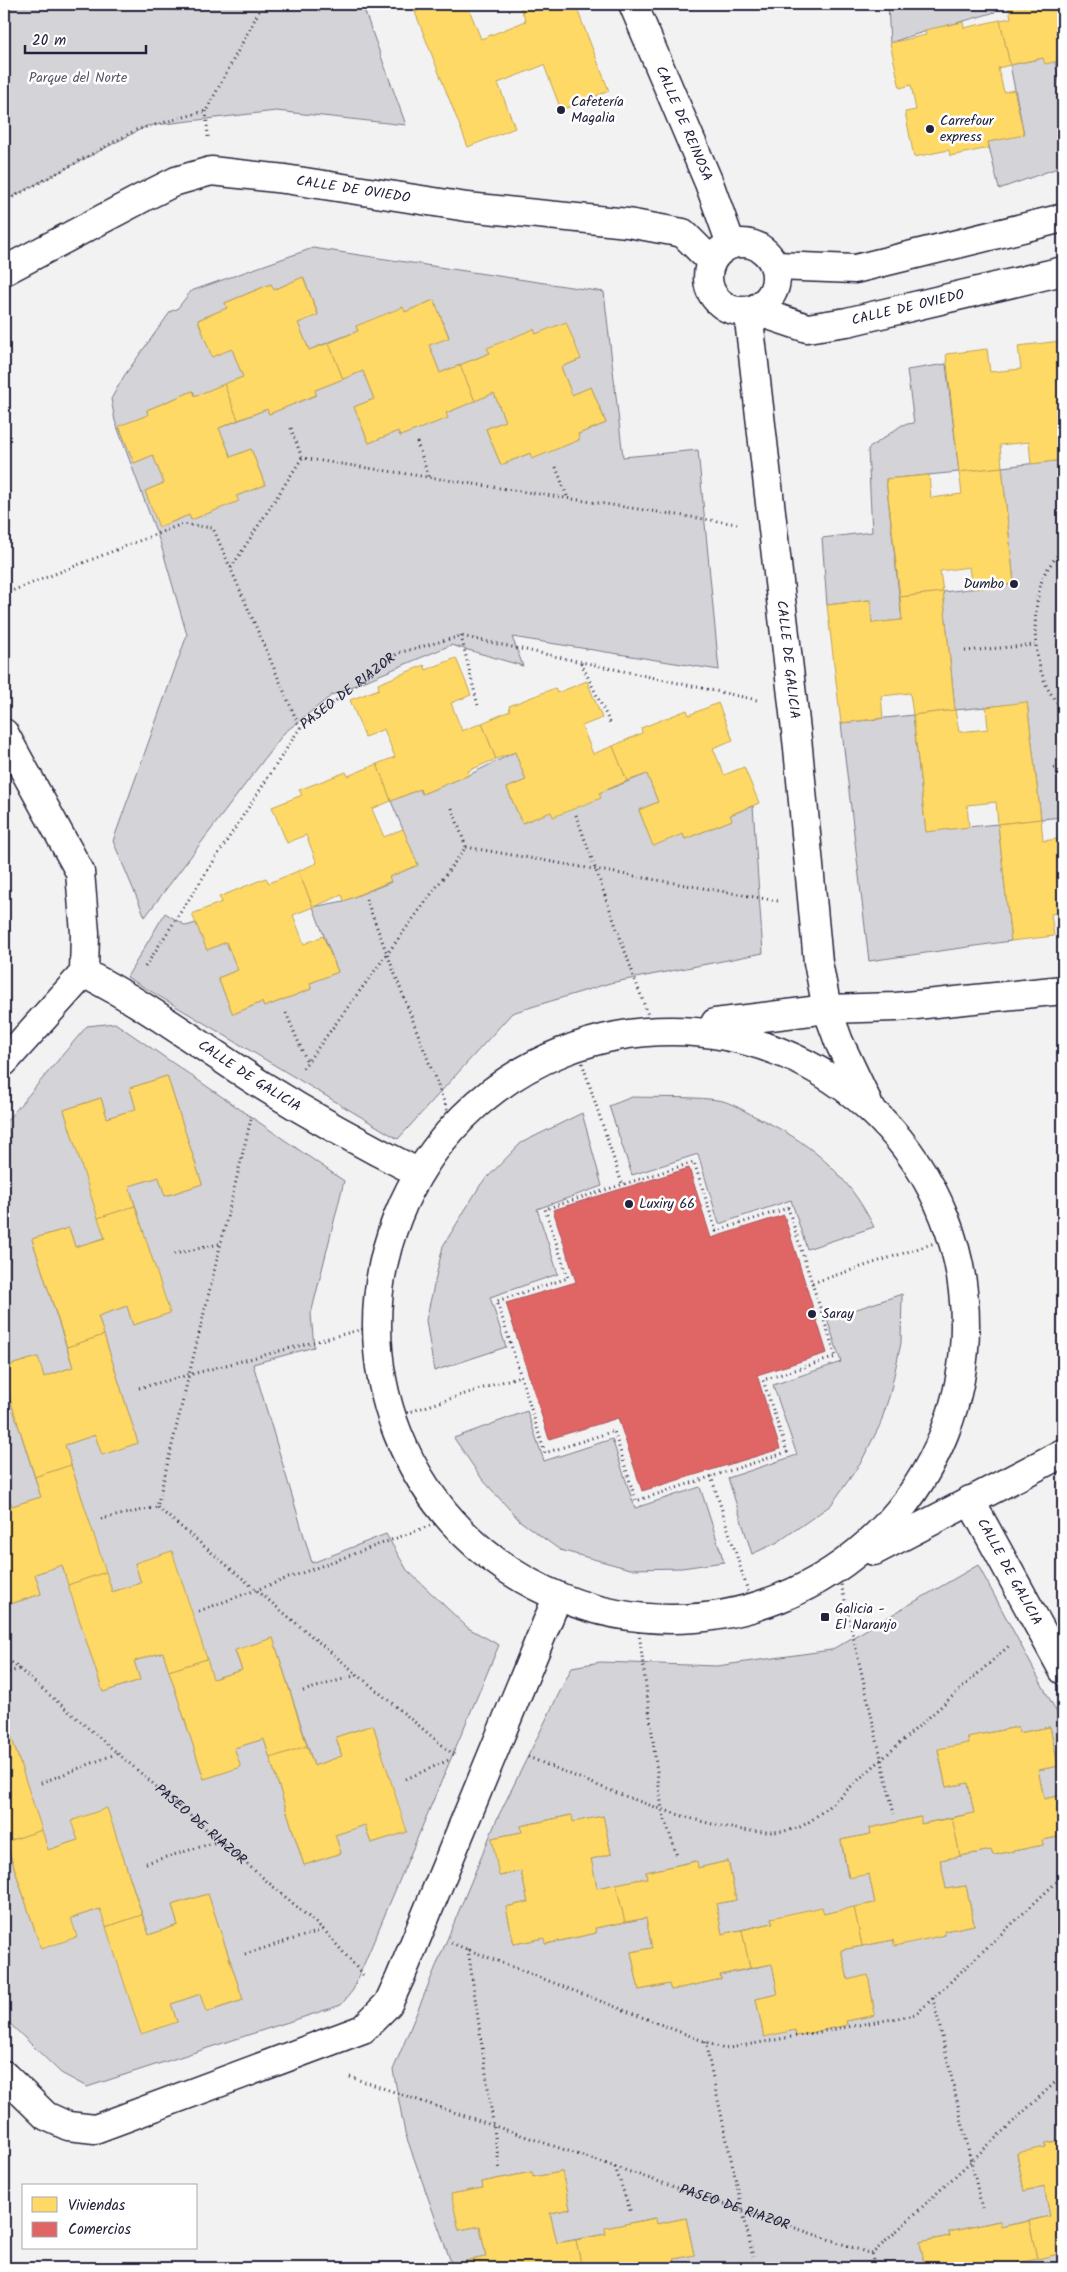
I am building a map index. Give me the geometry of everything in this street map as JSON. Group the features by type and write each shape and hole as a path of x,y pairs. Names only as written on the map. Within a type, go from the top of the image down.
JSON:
{"street":[{"name":"CALLE DE REINOSA","path":"633,4 709,183 721,253"},
{"name":"CALLE DE OVIEDO","path":"4,272 144,197 176,182 210,171 285,179 467,207 628,223 683,233 721,253"},
{"path":"775,266 854,269 1063,218"},
{"path":"745,242 758,246 769,255 775,266 777,280 773,293 765,304 750,311 737,312 718,302 708,283 708,272 721,253 745,242"},
{"name":"CALLE DE OVIEDO","path":"750,311 807,328 847,322 1063,271"},
{"name":"CALLE DE GALICIA","path":"750,311 772,530 794,708 818,962 827,1009 839,1042 867,1101"},
{"path":"4,733 80,872 85,933 84,973 4,1062"},
{"name":"CALLE DE GALICIA","path":"84,973 127,994 271,1090 376,1152 419,1173"},
{"path":"1063,990 896,1007 827,1009 681,1028 576,1044 517,1070 442,1135 399,1206 377,1294 382,1386 388,1419 408,1458 462,1532 519,1576 557,1598 637,1617 700,1618 754,1610 815,1588 873,1552 970,1500 1063,1454"},
{"path":"681,1028 750,1038 791,1054 867,1101 940,1203 963,1287 963,1365 935,1455 873,1552"},
{"name":"CALLE DE GALICIA","path":"970,1500 1063,1670"},
{"path":"4,2074 46,2116 68,2126 95,2130 362,2029 388,2004 557,1598"}],"path":[{"path":"4,202 136,130 206,111 262,4"},
{"path":"291,428 302,458"},
{"path":"417,442 429,478"},
{"path":"302,458 772,530"},
{"path":"231,568 302,458"},
{"path":"556,467 568,499"},
{"path":"4,594 182,524 213,528 300,728"},
{"path":"1063,548 1043,576 1034,626 1039,665 1054,701 1063,708"},
{"path":"461,636 478,706"},
{"name":"PASEO DE RIAZOR","path":"127,994 300,728 398,653 461,636 794,708"},
{"path":"965,651 1035,645"},
{"path":"581,662 611,725"},
{"path":"1054,768 1063,767"},
{"path":"452,808 466,847"},
{"path":"576,815 654,1032"},
{"path":"466,847 813,907"},
{"path":"157,1506 219,1244 271,1090 307,1063 466,847"},
{"path":"366,899 453,1125"},
{"path":"286,1013 307,1063"},
{"path":"576,1044 622,1184"},
{"path":"694,1162 716,1231 788,1208 812,1283 836,1357 763,1380 787,1452 636,1501 614,1431 545,1453 496,1301 568,1278 545,1209 694,1162"},
{"path":"812,1283 950,1238"},
{"path":"174,1254 219,1244"},
{"path":"139,1388 378,1325"},
{"path":"388,1419 520,1376"},
{"path":"711,1476 754,1610"},
{"path":"101,1519 157,1506"},
{"path":"157,1506 456,1757 406,1779"},
{"path":"198,1612 451,1518"},
{"path":"838,1575 894,1814"},
{"path":"637,1617 662,1810 677,1856"},
{"path":"497,1744 662,1810 754,1833 797,1828 828,1807 1037,1622"},
{"name":"PASEO DE RIAZOR","path":"4,1656 324,1930 388,2004"},
{"path":"4,1674 19,1669"},
{"path":"303,1691 358,1674"},
{"path":"41,1783 118,1753"},
{"path":"146,1863 220,1841"},
{"path":"420,1931 724,2049 915,2015 1063,1876"},
{"path":"245,1954 324,1930"},
{"path":"468,1949 500,2171"},
{"path":"933,1998 982,2208"},
{"path":"705,2042 753,2257"},
{"path":"874,2268 872,2254 1062,2076"},
{"path":"1062,2076 1063,2085"},
{"name":"PASEO DE RIAZOR","path":"350,2077 872,2254"},
{"path":"615,2167 631,2213"}],"green space":[{"name":"Parque del Norte","path":"4,4 362,4 406,125 276,111 147,126 4,201"},
{"path":"888,4 993,4 995,12 890,43"},
{"path":"1043,58 1055,62 1063,98 1063,166 999,189 988,142 1024,134 1010,65"},
{"path":"313,248 604,292 623,457 698,450 719,670 512,637 523,666 451,645 332,695 284,733 145,917 113,841 187,635 161,545 115,421 111,399 124,376 171,311 177,309 191,291","holes":["303,277 318,314 298,323 309,350 358,331 356,326 405,312 434,300 449,337 429,345 440,373 490,353 488,349 534,330 536,334 581,359 561,367 572,395 591,387 606,423 578,434 579,440 532,458 530,453 501,465 486,429 505,421 494,393 446,413 447,418 400,436 398,431 369,443 354,407 374,399 363,371 315,390 316,395 269,414 267,409 219,428 231,457 251,449 265,485 236,496 238,501 191,520 189,515 160,527 145,491 164,483 153,455 134,463 119,427 148,415 147,410 193,391 195,396 243,377 232,349 212,356 198,320 227,308 225,303 271,284 274,290"]},
{"path":"946,364 959,472 886,479 902,620 872,623 869,600 827,605 822,538 872,532 868,449 902,425 914,423 907,370"},
{"path":"1063,460 1063,817 1041,819 1027,703 955,710 943,592 1014,584 1002,467"},
{"path":"913,715 926,831 998,824 1011,941 869,961 841,723"},
{"path":"515,752 526,780 507,788 522,823 647,774 658,802 639,810 653,845 683,834 685,839 732,820 730,815 753,806 763,953 610,983 512,1013 398,1139 127,977 165,913 186,926 196,923 207,950 226,942 238,970 218,978 233,1014 262,1002 264,1007 311,989 310,983 338,972 313,907 344,901 391,882 389,877 418,865 391,801 420,789 422,794 469,775"},
{"path":"115,1023 344,1181 311,1314 314,1347 253,1364 312,1563 386,1534 407,1570 468,1628 499,1645 353,1990 341,2005 87,2087 61,2073 4,2018 4,1837 41,1948 71,1918 100,1909 177,2022 171,2004 200,1994 207,2012 243,2000 208,1894 172,1905 178,1925 149,1935 107,1809 72,1821 78,1840 48,1850 7,1724 4,1725 4,1606 41,1594 35,1574 62,1565 103,1692 140,1680 134,1661 163,1652 204,1779 240,1767 234,1748 264,1739 304,1865 341,1853 335,1835 365,1825 371,1843 406,1832 373,1725 336,1737 342,1756 314,1766 273,1638 235,1651 242,1670 213,1679 135,1563 141,1583 112,1592 71,1465 65,1445 95,1435 102,1454 138,1443 98,1316 127,1306 133,1325 169,1313 129,1186 159,1177 165,1196 202,1184 167,1076 130,1088 136,1109 107,1118 101,1098 64,1110 105,1238 75,1247 69,1228 32,1239 73,1367 44,1377 38,1357 4,1367 4,1124 87,1026"},
{"path":"632,1097 713,1099 735,1106 774,1125 809,1148 839,1175 864,1208 874,1227 807,1249 791,1200 719,1224 698,1154 632,1175 609,1106"},
{"path":"582,1113 602,1186 537,1209 558,1274 490,1297 506,1347 434,1371 426,1320 443,1246 481,1184 521,1143"},
{"path":"902,1294 901,1343 890,1394 880,1425 860,1464 831,1505 778,1542 752,1554 728,1478 797,1455 773,1385 841,1362 827,1319"},
{"path":"4,1380 41,1497 12,1506 4,1487"},
{"path":"527,1411 544,1461 612,1439 635,1508 700,1487 724,1562 682,1568 630,1569 560,1550 520,1521 482,1479 454,1438"},
{"path":"978,1565 1063,1724 1063,1795 1044,1799 1038,1770 1058,1766 1050,1727 1019,1733 1018,1727 968,1737 969,1743 938,1750 946,1787 968,1783 974,1813 921,1824 920,1817 870,1828 871,1834 841,1840 848,1877 869,1874 875,1903 824,1914 771,1918 773,1923 722,1934 716,1904 736,1900 728,1861 698,1868 696,1861 646,1872 647,1878 597,1888 591,1859 611,1854 603,1816 573,1822 571,1815 521,1826 522,1832 492,1838 500,1876 521,1871 528,1902 506,1907 514,1944 544,1938 546,1944 596,1933 595,1928 646,1918 652,1948 631,1952 639,1990 669,1984 671,1990 721,1979 720,1975 772,1964 778,1994 756,1999 764,2036 795,2030 796,2036 847,2025 846,2021 875,2015 868,1976 848,1980 841,1950 893,1940 895,1945 945,1935 944,1931 974,1925 966,1886 946,1889 940,1860 991,1850 993,1855 1043,1845 1042,1840 1063,1836 1063,2140 1046,2143 1046,2147 1017,2154 1024,2191 1044,2186 1050,2216 1001,2227 999,2221 949,2232 950,2236 920,2242 925,2268 809,2268 808,2264 780,2268 779,2264 761,2268 676,2268 674,2259 694,2255 686,2218 657,2224 655,2218 606,2228 606,2234 557,2243 550,2213 570,2209 562,2172 533,2177 532,2172 482,2182 483,2188 452,2194 459,2230 480,2226 486,2257 466,2261 467,2268 453,2268 405,2133 393,2070 497,1819 572,1667 600,1662 717,1666 831,1650"},
{"path":"1063,2253 1063,2268 1018,2268 1017,2263"}],"building: Viviendas":[{"path":"412,4 435,4 415,12"},
{"path":"435,4 467,4 481,39 526,21 519,4 575,4 609,91 561,110 544,65 498,83 515,128 468,147 415,12"},
{"path":"1008,4 1063,4 1063,60 1045,64 1043,58 1010,65 1000,20 1011,18"},
{"path":"1000,20 1010,65 998,68 1004,92 1014,90 1024,135 988,142 989,148 950,156 949,150 914,157 905,112 916,110 911,85 900,88 890,43 926,35 925,30 963,22 964,28"},
{"path":"303,277 318,315 298,323 309,350 329,343 343,379 315,390 316,395 269,414 267,409 238,420 224,384 243,377 232,349 212,357 198,320 227,308 225,303 271,284 274,290"},
{"path":"434,300 449,338 429,345 440,373 460,365 475,401 446,413 448,418 400,436 398,431 369,443 354,407 374,399 363,371 343,379 329,343 358,331 356,326 403,307 405,312"},
{"path":"566,322 581,359 561,367 572,395 591,387 606,423 578,434 579,440 532,459 530,453 501,465 486,429 505,421 494,393 475,401 460,365 490,353 487,348 534,329 536,334"},
{"path":"1061,341 1063,365 1063,460 1031,464 1029,442 1000,445 1002,467 959,472 946,354 987,349 990,372 1021,369 1018,346"},
{"path":"224,384 238,420 219,428 231,457 251,449 265,485 236,496 239,501 191,520 189,515 159,527 145,491 164,483 153,455 134,463 119,426 148,415 147,410 193,391 195,396"},
{"path":"1002,467 1014,584 972,589 969,567 940,571 943,592 900,597 886,479 929,475 931,498 962,494 959,472"},
{"path":"943,592 955,710 913,715 910,693 881,696 883,718 841,723 827,605 870,600 872,623 902,620 900,597"},
{"path":"456,658 471,695 451,703 462,731 482,723 496,759 468,771 469,775 422,794 420,789 391,801 377,764 395,757 384,729 365,737 350,700 379,689 378,684 424,665 426,670"},
{"path":"587,681 602,718 582,726 593,754 613,746 627,781 599,793 601,798 553,817 551,812 522,823 507,788 526,780 515,752 496,759 482,723 510,711 509,706 555,688 557,693"},
{"path":"1027,702 1041,819 998,824 996,802 967,805 969,827 926,832 913,715 955,710 959,732 988,729 986,707"},
{"path":"718,703 733,740 713,748 724,775 744,767 759,803 730,815 732,820 685,839 683,834 653,846 639,810 658,802 647,774 627,781 613,746 642,733 641,728 687,710 689,715"},
{"path":"377,764 391,801 372,809 384,837 403,829 418,865 389,877 391,881 344,901 342,895 313,907 298,871 317,863 306,835 287,843 272,807 302,795 299,790 346,772 348,776"},
{"path":"1041,819 1043,841 1063,838 1063,912 1051,914 1054,936 1011,941 998,824"},
{"path":"298,871 313,907 293,915 304,944 323,936 338,972 310,983 311,989 264,1007 262,1002 233,1014 218,978 238,970 226,942 207,950 192,914 222,902 219,897 266,878 269,883"},
{"path":"167,1076 202,1184 165,1196 159,1177 129,1186 135,1206 98,1218 64,1110 101,1098 107,1118 136,1109 130,1088"},
{"path":"135,1206 170,1313 133,1325 127,1306 98,1316 104,1335 67,1347 32,1239 69,1228 75,1247 105,1238 98,1218"},
{"path":"104,1335 138,1443 102,1455 95,1435 65,1445 71,1465 35,1477 4,1380 4,1367 38,1357 44,1377 73,1367 67,1347"},
{"path":"71,1465 106,1572 68,1585 62,1565 35,1574 41,1594 4,1606 4,1487 12,1506 41,1497 35,1477"},
{"path":"172,1551 207,1659 169,1671 163,1652 134,1661 140,1680 103,1692 68,1585 106,1572 112,1592 141,1583 135,1563"},
{"path":"273,1638 307,1746 270,1758 264,1739 234,1748 241,1767 204,1779 169,1671 207,1659 213,1679 242,1670 235,1650"},
{"path":"7,1724 42,1830 6,1842 4,1725"},
{"path":"373,1725 407,1832 371,1843 365,1825 335,1835 341,1853 304,1865 270,1758 307,1746 314,1766 342,1756 336,1737"},
{"path":"1018,1727 1019,1733 1050,1727 1058,1766 1038,1770 1044,1799 1063,1795 1063,1836 1042,1840 1043,1845 993,1855 991,1850 960,1856 952,1818 974,1813 968,1783 946,1787 938,1749 969,1743 968,1737"},
{"path":"107,1808 142,1915 106,1927 100,1909 71,1918 77,1937 41,1949 6,1842 42,1830 48,1850 78,1840 71,1821"},
{"path":"572,1815 573,1822 603,1816 611,1854 591,1859 597,1888 616,1884 625,1922 595,1928 596,1933 545,1944 544,1938 514,1944 506,1907 528,1902 521,1871 499,1876 492,1838 522,1832 521,1826"},
{"path":"921,1817 921,1824 952,1818 960,1856 940,1860 946,1889 966,1886 974,1925 944,1931 945,1935 895,1946 893,1940 862,1946 854,1907 875,1903 869,1874 849,1878 841,1840 871,1834 870,1828"},
{"path":"697,1861 698,1868 728,1861 736,1900 716,1904 722,1934 742,1930 750,1968 720,1975 721,1979 671,1990 669,1984 639,1990 631,1952 652,1948 646,1918 625,1922 616,1884 647,1878 646,1872"},
{"path":"208,1894 243,2000 206,2012 200,1994 171,2004 177,2022 141,2034 106,1927 142,1915 149,1935 178,1925 172,1905"},
{"path":"822,1907 824,1914 854,1907 862,1946 841,1950 848,1980 868,1975 875,2015 846,2021 847,2025 796,2036 795,2030 764,2037 756,1999 778,1994 772,1964 750,1968 742,1930 773,1923 771,1918"},
{"path":"1063,2140 1063,2253 1037,2259 1029,2221 1050,2216 1044,2186 1024,2191 1017,2153 1046,2147 1046,2143"},
{"path":"532,2172 533,2177 562,2172 570,2209 550,2213 557,2243 576,2240 582,2268 467,2268 465,2261 486,2257 480,2226 459,2230 451,2194 483,2188 482,2182"},
{"path":"656,2218 657,2224 686,2218 694,2255 674,2259 676,2268 582,2268 576,2240 606,2234 605,2228"},
{"path":"1000,2221 1001,2227 1029,2221 1037,2259 1017,2263 1018,2268 925,2268 920,2242 950,2236 949,2232"},
{"path":"808,2264 809,2268 786,2268"}],"building: Comercios":[{"path":"689,1168 711,1238 784,1215 827,1353 757,1375 780,1449 642,1491 618,1418 549,1439 506,1303 576,1282 553,1210"}],"place":[{"name":"Cafetería Magalia","path":"561,110"},
{"name":"Carrefour express","path":"930,129"},
{"name":"Dumbo","path":"1014,584"},
{"name":"Luxiry 66","path":"629,1204"},
{"name":"Saray","path":"812,1314"},
{"name":"Galicia - El Naranjo","path":"825,1617"}]}
